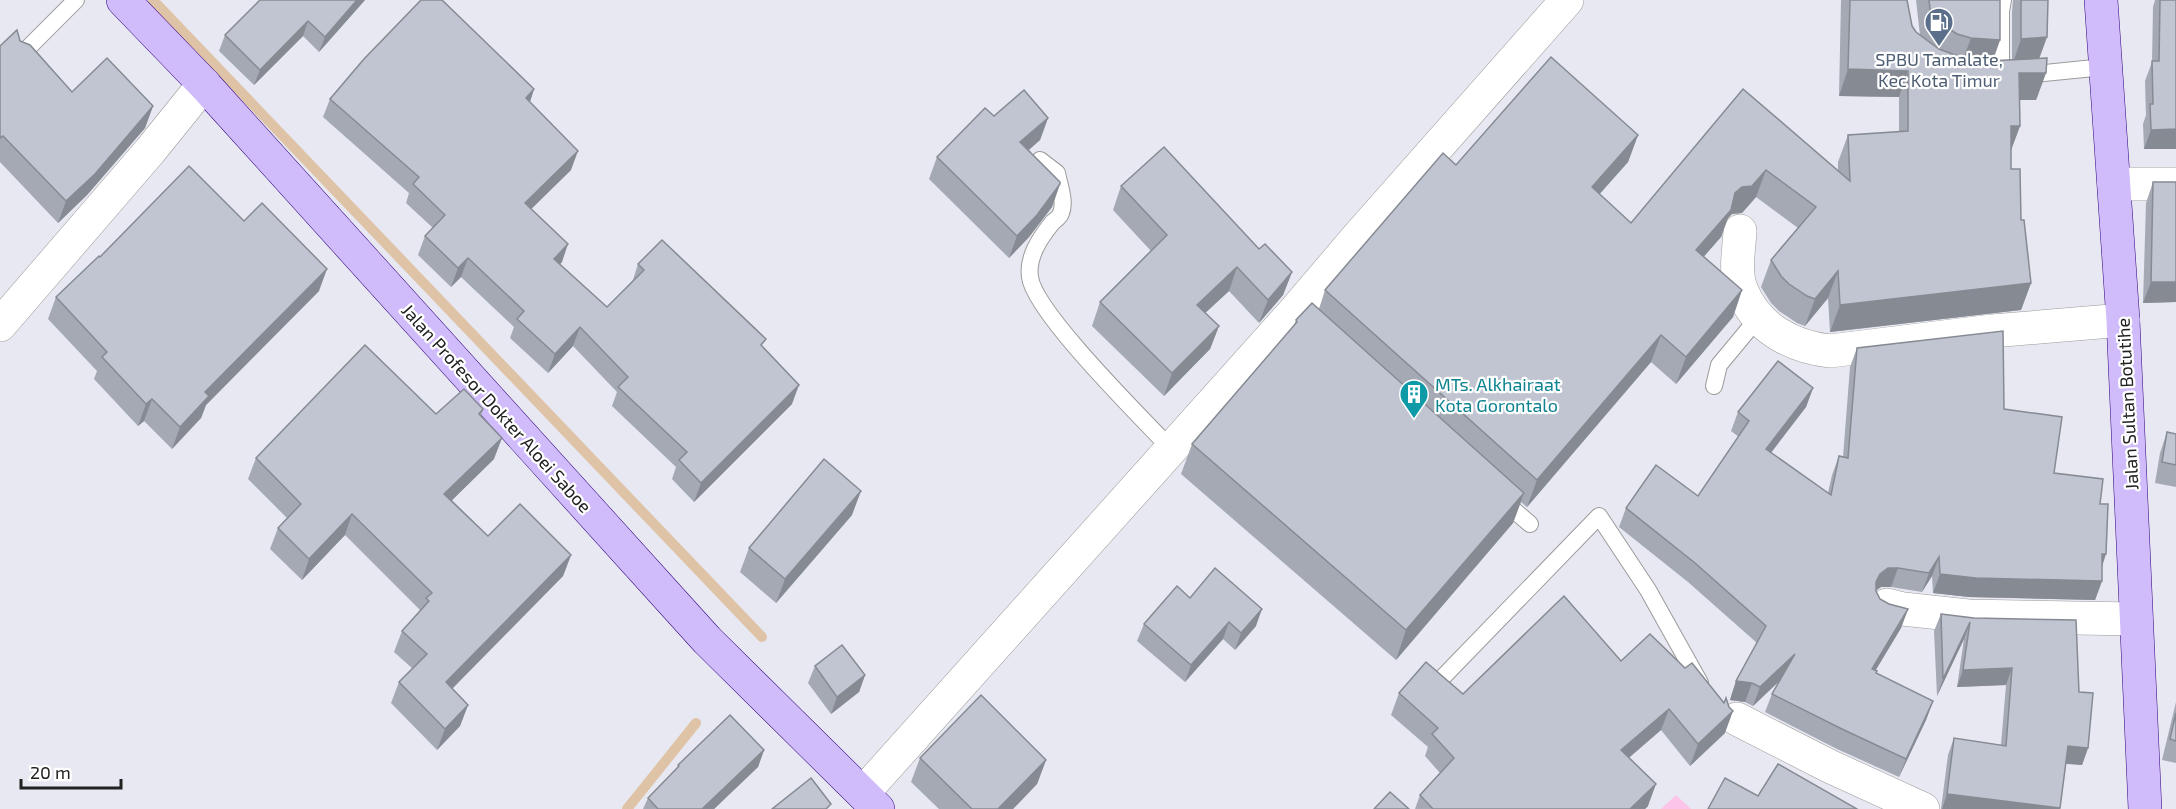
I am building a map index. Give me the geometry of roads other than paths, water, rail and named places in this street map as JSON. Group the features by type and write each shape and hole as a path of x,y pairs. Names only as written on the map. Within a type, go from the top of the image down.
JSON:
{"street":[{"name":"Jalan Profesor Dokter Aloei Saboe","path":"123,0 204,84 707,640 870,801"},
{"path":"870,801 1171,449 1299,316 1356,238 1567,0"},
{"name":"Jalan Sultan Botutihe","path":"2101,0 2123,320 2145,809"},
{"path":"0,325 150,152 204,84"},
{"path":"2114,184 2176,184"},
{"path":"1740,231 1737,266 1742,291 1758,318 1777,335 1810,349 1830,351 1992,331 2123,320"},
{"path":"1887,604 1904,609 1968,616 2136,619"},
{"path":"1726,710 1829,766 1923,809"}],"lane":[{"path":"20,56 76,0"},
{"path":"2001,76 2003,0"},
{"path":"1983,77 2104,67"},
{"path":"1040,160 1057,172 1062,197 1061,213 1036,243 1030,277 1036,292 1048,313 1068,337 1171,449"},
{"path":"1714,386 1719,365 1758,318"},
{"path":"1486,485 1530,524"},
{"path":"1444,676 1599,516 1648,591 1699,682 1726,710"}],"waterway":[{"path":"153,0 762,637"},
{"path":"627,809 696,723"}],"place":[{"name":"SPBU Tamalate, Kec Kota Timur","path":"1939,48"},
{"name":"MTs. Alkhairaat Kota Gorontalo","path":"1414,420"}]}
